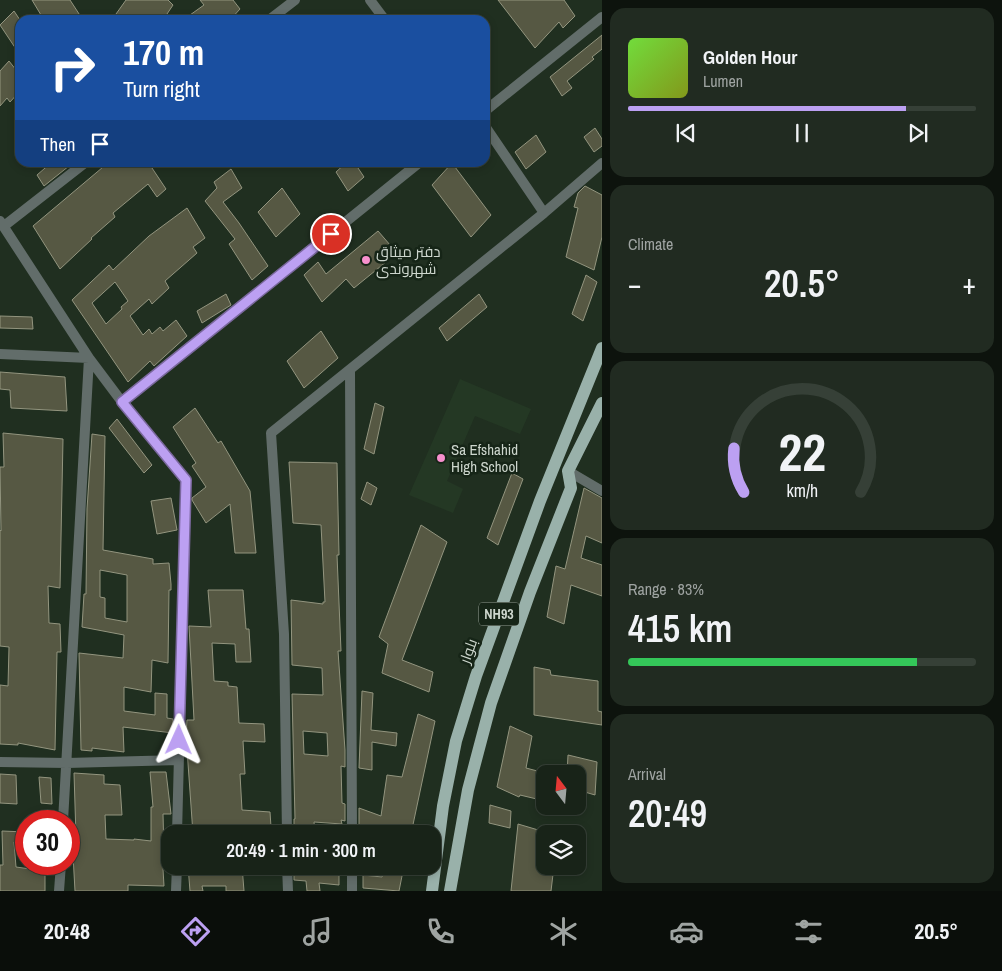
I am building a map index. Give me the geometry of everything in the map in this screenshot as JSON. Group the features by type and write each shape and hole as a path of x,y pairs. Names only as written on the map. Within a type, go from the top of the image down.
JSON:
{"main road":[{"name":"بلوار","path":"432,891 443,806 456,741 476,676 540,501 602,348"},
{"name":"NH93","path":"450,891 468,790 491,703 530,592 571,488 568,471 602,402"}],"street":[{"path":"276,15 295,0"},
{"path":"370,0 381,15"},
{"path":"490,107 602,17"},
{"path":"490,133 544,213"},
{"path":"287,825 284,634 271,433 544,213 602,163"},
{"path":"79,167 2,223 89,358 122,402 186,480 177,825"},
{"path":"122,402 414,167"},
{"path":"0,354 89,358"},
{"path":"65,810 89,358"},
{"path":"350,370 352,825"},
{"path":"568,471 602,491"},
{"path":"0,762 67,763 179,760"},
{"path":"59,891 60,875"},
{"path":"176,891 177,875"},
{"path":"287,875 288,891"},
{"path":"352,875 352,891"}],"shaded area":[{"name":"Sa Efshahid High School","path":"460,379 531,409 520,434 475,416 447,481 463,489 453,513 409,495"}],"building":[{"path":"32,0 70,0 80,15 41,15"},
{"path":"126,0 168,0 173,5 166,15 116,14"},
{"path":"200,0 233,0 240,9 235,15 190,15 204,5"},
{"path":"498,0 564,0 575,16 563,28 559,22 535,48"},
{"path":"14,11 17,15 15,15 15,48 0,25"},
{"path":"602,35 602,49 592,57 594,59 567,81 572,88 562,96 550,77"},
{"path":"9,61 15,69 15,96 10,102 7,98 0,106 0,71"},
{"path":"595,128 602,139 602,146 594,152 584,137"},
{"path":"536,135 546,152 526,169 515,152"},
{"path":"46,167 68,167 44,186 37,175"},
{"path":"103,167 151,167 166,189 157,197 148,184 113,213 115,217 60,269 33,226"},
{"path":"342,167 357,167 364,177 348,191 336,172"},
{"path":"448,167 455,167 491,215 471,237 432,185"},
{"path":"231,169 242,188 223,202 268,266 252,280 229,244 235,239 205,201 217,188 214,182"},
{"path":"585,186 602,195 602,237 594,270 566,257 578,208 574,207 578,193"},
{"path":"282,188 300,214 276,237 258,212"},
{"path":"187,208 205,238 193,247 197,253 165,281 169,288 152,304 149,299 130,316 143,335 149,329 152,334 160,327 163,331 176,320 187,336 154,366 150,361 128,382 72,300 109,265 113,270 149,236","holes":["115,282 128,301 106,324 92,303"]},
{"name":"دفتر میثاق شهروندی","path":"378,231 397,253 354,288 346,279 322,302 304,275 318,262 326,274"},
{"path":"586,275 597,282 583,321 572,314"},
{"path":"226,294 231,305 202,323 197,311"},
{"path":"479,294 487,307 447,341 439,328"},
{"path":"0,316 32,317 33,329 0,328"},
{"path":"321,331 338,358 304,388 287,361"},
{"path":"0,372 65,377 67,411 11,408 10,390 0,389"},
{"path":"375,403 384,407 374,454 364,449"},
{"path":"195,408 218,443 221,441 250,491 256,553 235,553 230,504 206,523 192,500 206,487 192,466 196,463 173,427"},
{"path":"117,419 152,465 144,473 109,428"},
{"path":"3,433 63,439 60,588 48,586 49,623 60,624 61,652 57,652 55,750 18,743 18,745 0,744 0,685 8,686 9,647 0,646 0,467 4,467"},
{"path":"92,434 105,436 103,550 153,559 153,564 169,563 171,584 171,590 169,590 168,663 152,660 151,692 124,687 124,711 155,715 155,693 167,694 167,718 173,719 173,733 123,727 124,752 92,748 92,751 81,750 79,653 123,658 124,635 82,627 84,594 86,594 87,509","holes":["100,570 127,575 127,622 105,618 105,598 100,597"]},
{"path":"289,462 337,463 339,555 337,555 341,651 338,651 345,750 345,767 341,766 342,803 345,804 345,821 341,820 342,824 314,822 314,825 294,825 292,694 323,695 322,668 292,665 291,600 323,604 325,602 321,525 293,523","holes":["303,731 327,733 328,756 304,754"]},
{"path":"512,473 523,479 498,545 487,538"},
{"path":"367,482 377,488 371,505 361,499"},
{"path":"584,488 602,498 602,543 586,536 581,558 602,565 602,596 571,585 564,624 547,617 556,566 565,569"},
{"path":"171,498 177,530 157,534 151,501"},
{"path":"421,525 447,542 402,660 433,672 429,692 382,673 388,644 379,637"},
{"path":"208,590 243,590 246,629 249,629 251,662 236,662 235,644 212,643 214,681 228,682 228,686 237,687 239,723 264,724 265,742 243,741 245,774 240,774 242,810 270,812 271,825 192,825 186,735 187,720 194,720 189,626 211,627"},
{"path":"534,667 550,670 551,675 598,681 598,711 602,712 602,725 534,715"},
{"path":"362,691 373,693 371,730 397,733 396,746 372,742 372,770 359,768"},
{"path":"418,714 435,721 413,825 359,825 359,808 381,816 387,775 402,777"},
{"path":"510,726 532,736 526,768 536,771 536,799 520,795 519,797 497,787"},
{"path":"568,755 597,762 595,795 586,792 586,765 567,765"},
{"path":"150,772 166,772 171,814 163,814 163,825 161,825 161,875 163,875 164,886 128,885 128,891 75,891 74,875 80,875 80,810 75,810 74,773 104,775 104,784 120,785 122,815 105,815 106,839 151,841 151,807 153,807"},
{"path":"0,774 16,775 17,804 0,803"},
{"path":"39,777 51,778 52,804 41,803"},
{"path":"490,805 511,811 510,828 489,823"},
{"path":"518,824 536,829 536,875 553,875 551,891 511,891"},
{"path":"2,831 15,832 15,875 45,875 45,891 0,891 0,865 3,865"},
{"path":"189,875 243,875 244,891 226,891 226,886 202,886 203,891 190,891"},
{"path":"294,875 339,875 339,885 319,883 320,891 307,891 306,881 294,880"},
{"path":"363,875 382,877 383,875 402,875 399,891 363,888"}],"place":[{"name":"دفتر میثاق شهروندی","path":"366,260"},
{"name":"Sa Efshahid High School","path":"441,458"}],"route":[{"path":"179,740 186,480 122,402 331,234"}]}
